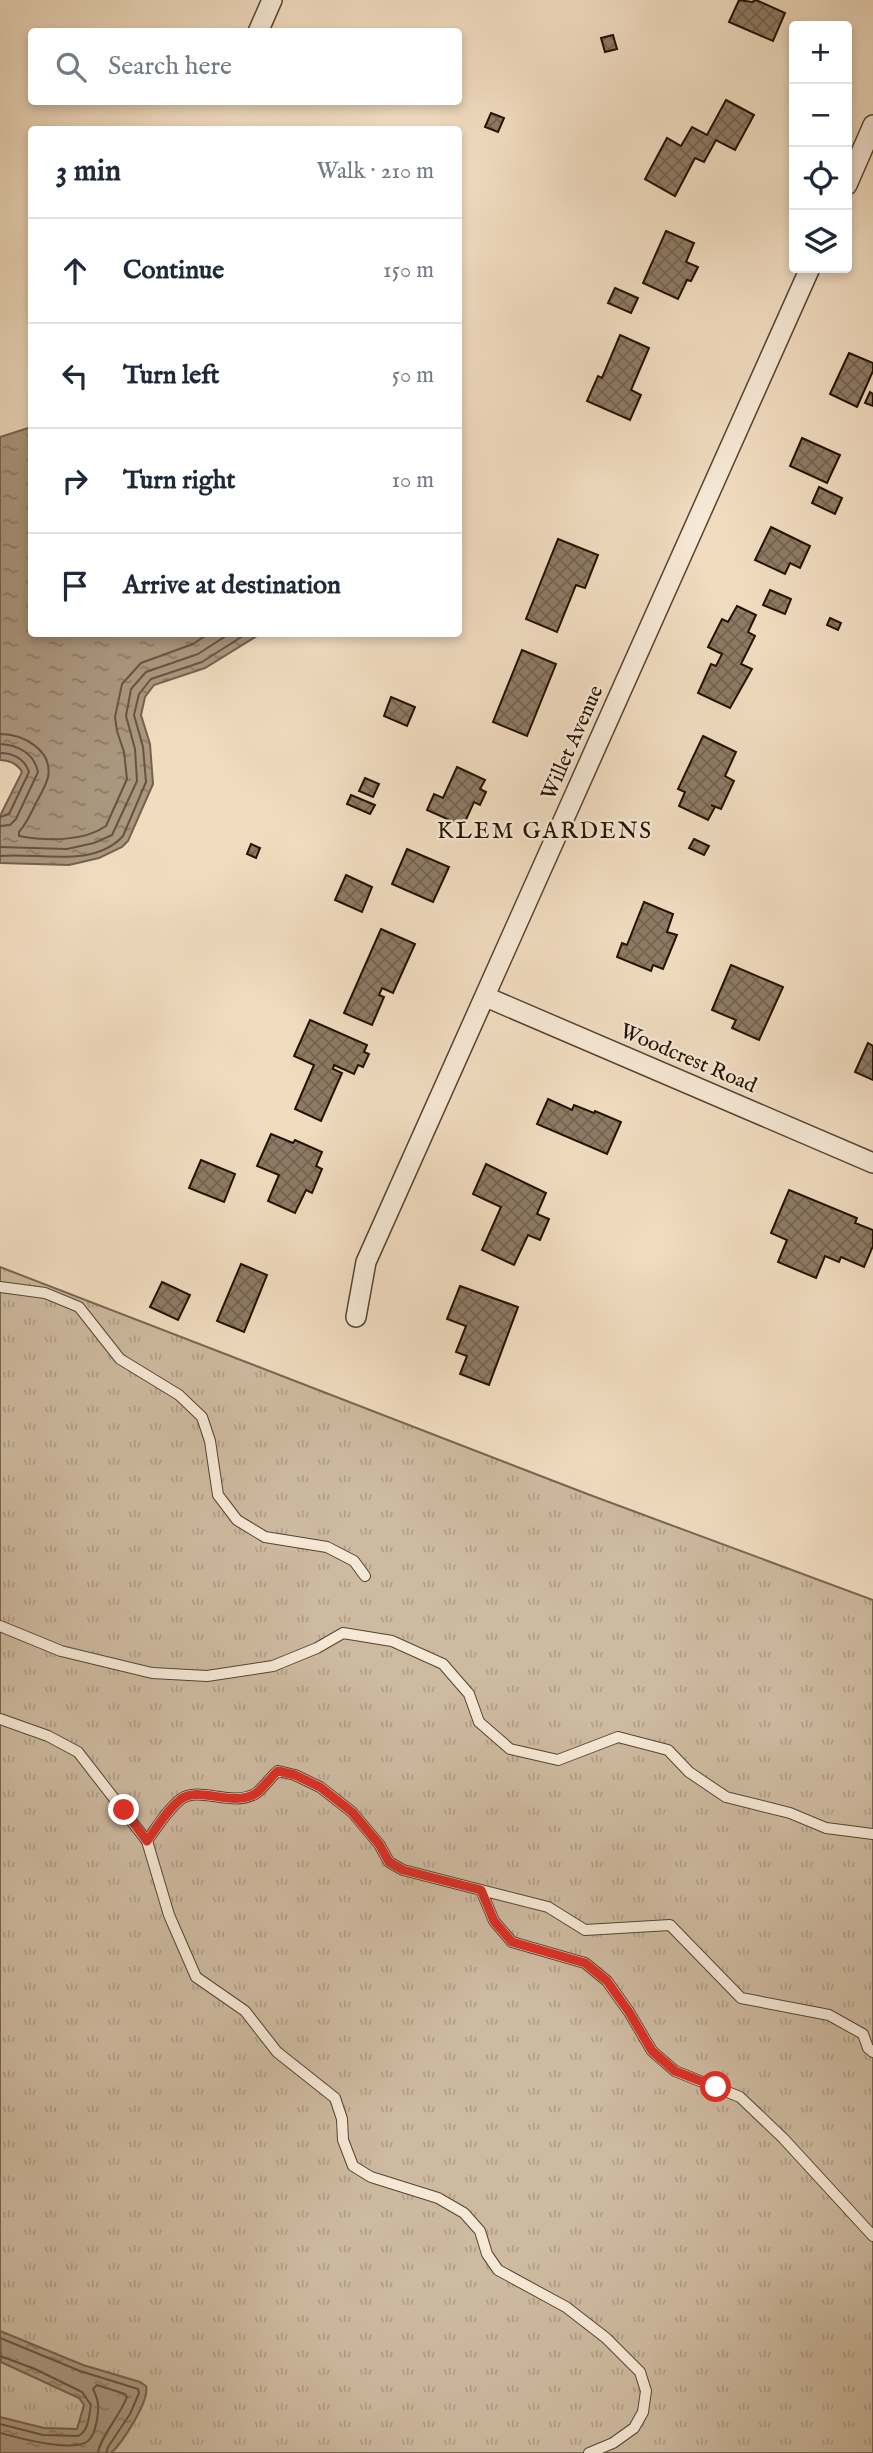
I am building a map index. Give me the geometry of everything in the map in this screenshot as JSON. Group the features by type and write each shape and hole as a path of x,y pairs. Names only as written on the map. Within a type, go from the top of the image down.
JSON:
{"street":[{"path":"260,28 272,0"},
{"path":"852,173 873,125"},
{"name":"Willet Avenue","path":"356,1317 366,1262 808,273"},
{"name":"Woodcrest Road","path":"486,997 873,1163"}],"lane":[{"path":"0,1287 45,1293 79,1307 120,1359 179,1395 202,1417 210,1441 218,1495 237,1520 265,1537 327,1547 354,1561 365,1576"},
{"path":"0,1626 61,1651 152,1673 207,1676 273,1666 343,1633 392,1641 443,1664 469,1693 479,1722 510,1749 558,1760 618,1737 668,1750 689,1772 726,1797 790,1813 826,1828 873,1834"},
{"path":"0,1719 48,1736 78,1752 147,1841 169,1914 196,1977 245,2011 277,2052 335,2098 342,2119 343,2140 353,2166 371,2177 438,2198 464,2214 480,2231 486,2254 498,2270 566,2307 606,2338 640,2372 646,2391 643,2412 634,2428 589,2453"},
{"path":"147,1841 163,1818 183,1798 204,1795 231,1800 256,1793 278,1771 295,1775 320,1787 352,1812 379,1844 389,1862 403,1870 548,1908 585,1930 670,1926 741,1998 829,2015 863,2034 868,2049 873,2052"},
{"path":"481,1890 494,1921 512,1942 585,1963 607,1981 652,2051 675,2071 740,2097 783,2137 873,2235"}],"green space":[{"path":"0,1267 590,1495 873,1600 873,2453 0,2453"}],"water":[{"path":"28,428 28,637 255,637 205,668 154,685 145,697 141,715 150,744 153,784 128,841 122,847 99,858 69,865 0,863 0,816 22,772 13,763 0,760 0,437"},
{"path":"0,2331 83,2365 146,2386 140,2411 111,2453 0,2453 0,2417 44,2428 77,2429 84,2405 79,2398 1,2362"}],"building":[{"path":"739,0 756,0 785,13 773,41 729,22"},
{"path":"613,35 617,49 605,52 601,38"},
{"path":"726,100 754,115 735,150 716,140 704,162 695,158 675,196 645,179 667,138 681,146 692,127 707,135"},
{"path":"491,113 504,118 498,132 485,127"},
{"path":"666,231 694,243 686,262 698,267 691,281 687,280 678,299 643,283"},
{"path":"615,288 638,298 631,313 608,303"},
{"path":"620,335 649,348 631,390 641,395 630,420 587,401 598,376 602,378"},
{"path":"849,353 873,363 873,371 857,407 830,394"},
{"path":"870,392 873,394 873,406 865,403"},
{"path":"802,438 840,455 827,483 790,466"},
{"path":"819,487 842,498 835,514 812,503"},
{"path":"771,527 810,546 800,568 790,563 785,574 755,560"},
{"path":"558,539 598,555 585,588 576,585 557,632 526,619"},
{"path":"770,590 791,599 785,614 763,605"},
{"path":"737,606 756,615 748,632 755,636 741,664 752,669 730,708 698,693 711,664 716,666 722,654 708,647 722,619 728,622"},
{"path":"830,618 841,623 838,630 827,625"},
{"path":"522,650 556,664 527,736 493,722"},
{"path":"391,697 415,707 407,726 384,716"},
{"path":"703,736 736,752 725,776 734,781 721,809 711,805 715,807 708,820 679,806 685,792 678,789"},
{"path":"457,767 485,780 480,789 486,792 480,805 474,802 463,826 427,810 434,794 443,798"},
{"path":"365,778 379,784 373,797 359,791"},
{"path":"351,795 375,805 370,814 347,804"},
{"path":"694,839 709,846 704,855 689,848"},
{"path":"251,844 260,848 256,858 247,854"},
{"path":"407,849 449,867 433,902 392,884"},
{"path":"346,875 372,887 362,912 335,900"},
{"path":"644,902 673,914 667,932 677,935 663,969 653,965 651,971 617,957 622,943 627,945"},
{"path":"381,929 415,944 393,993 382,988 379,995 384,997 372,1025 344,1013"},
{"path":"731,965 783,987 759,1040 732,1028 736,1020 712,1010"},
{"path":"310,1020 367,1045 364,1052 369,1054 363,1067 358,1065 354,1074 334,1065 333,1069 342,1073 321,1121 295,1109 314,1065 294,1056"},
{"path":"868,1043 873,1046 873,1080 855,1072"},
{"path":"548,1099 572,1110 574,1105 621,1122 607,1154 537,1124"},
{"path":"271,1134 293,1143 295,1140 322,1152 316,1166 322,1169 312,1193 306,1190 295,1213 268,1201 279,1175 257,1166"},
{"path":"201,1160 235,1174 224,1202 189,1188"},
{"path":"486,1164 546,1193 537,1214 549,1219 540,1240 528,1235 514,1265 482,1250 501,1207 473,1194"},
{"path":"789,1190 857,1218 855,1223 873,1230 873,1246 864,1267 841,1257 839,1262 825,1256 816,1278 778,1262 787,1240 771,1233"},
{"path":"241,1264 267,1275 244,1332 217,1321"},
{"path":"162,1282 190,1295 178,1320 150,1307"},
{"path":"460,1286 518,1307 489,1385 460,1374 467,1356 456,1352 466,1326 447,1319"}],"district":[{"name":"KLEM GARDENS","path":"545,831"}],"route":[{"path":"124,1810 147,1841 163,1818 183,1798 204,1795 231,1800 256,1793 278,1771 295,1775 320,1787 352,1812 379,1844 389,1862 403,1870 481,1890 494,1921 512,1942 585,1963 607,1981 652,2051 675,2071 716,2087"}]}
